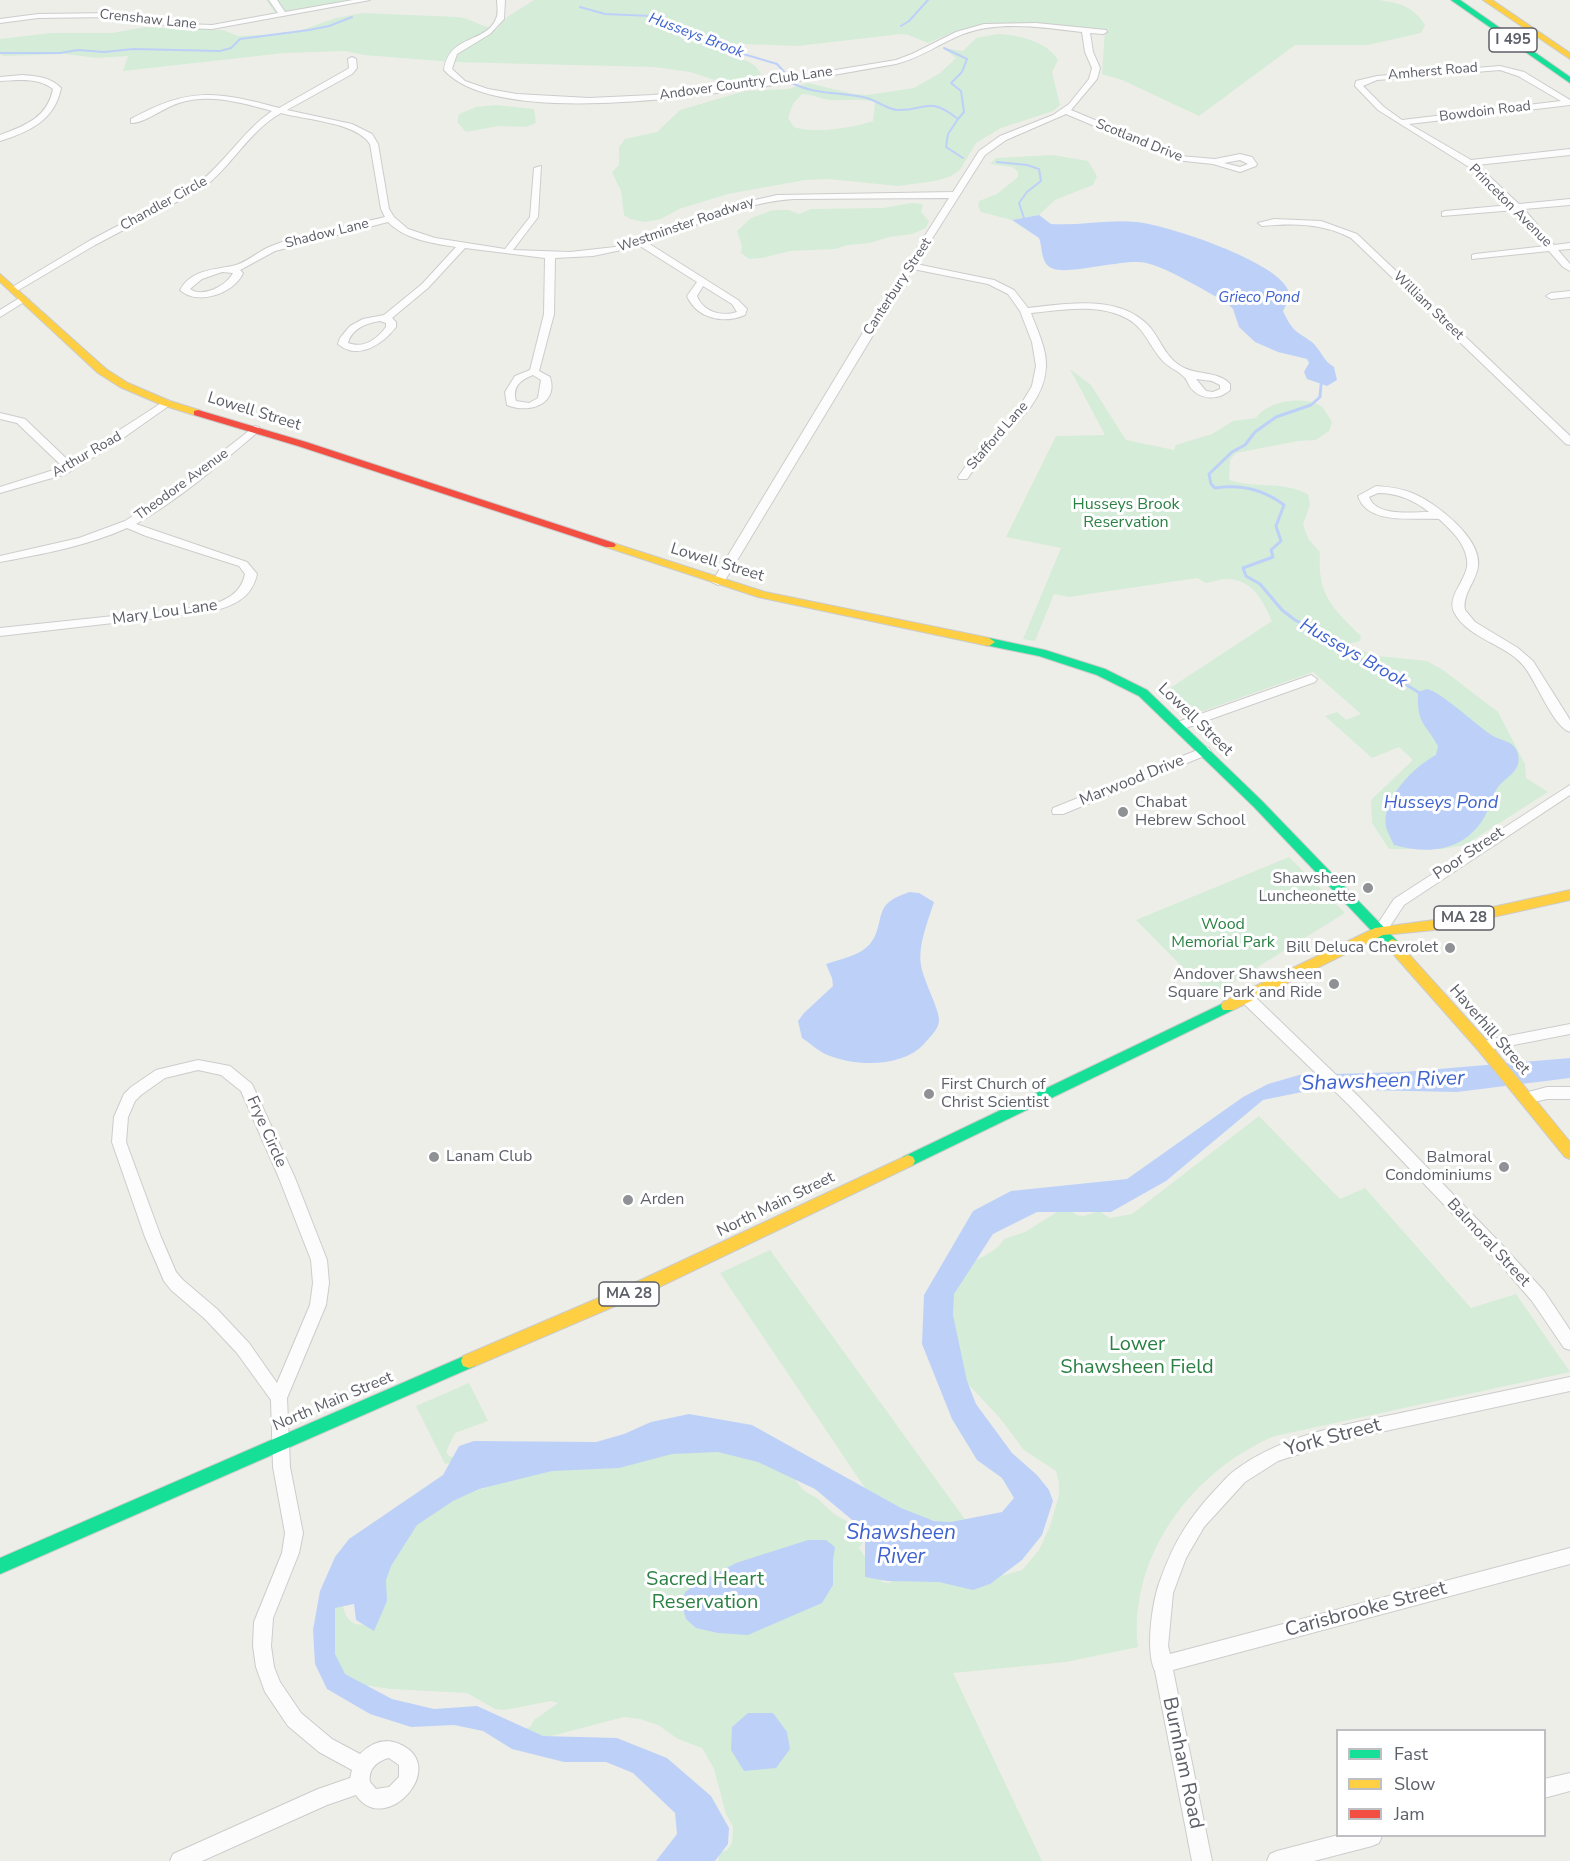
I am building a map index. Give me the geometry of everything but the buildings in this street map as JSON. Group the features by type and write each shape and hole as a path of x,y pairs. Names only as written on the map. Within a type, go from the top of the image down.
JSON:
{"main road":[{"name":"I 495","path":"1455,0 1570,81"},
{"name":"I 495","path":"1487,0 1570,57"},
{"name":"Lowell Street","path":"0,277 112,379 166,403 255,429 762,595 1041,653 1101,672 1145,694 1380,931"},
{"name":"North Main Street","path":"0,1566 282,1441 649,1284 1380,931 1434,925 1570,895"},
{"name":"Haverhill Street","path":"1380,931 1487,1051 1570,1153"}],"street":[{"path":"273,0 283,15"},
{"name":"Crenshaw Lane","path":"0,21 38,16 113,15 185,26 212,27 366,0"},
{"name":"Andover Country Club Lane","path":"501,0 501,16 498,22 458,49 449,59 448,70 462,84 477,90 549,99 673,97 896,62 922,55 959,33 987,27 1016,26 1103,33"},
{"name":"Canterbury Street","path":"718,582 867,334 982,153 990,145 1066,111 1093,79 1096,68 1089,52 1086,31"},
{"name":"Chandler Circle","path":"0,314 19,294 92,243 200,186 234,155 257,127 279,110 346,74 353,68 352,59"},
{"name":"Amherst Road","path":"1359,86 1359,83 1377,78 1491,67 1510,69 1570,103"},
{"path":"0,78 35,79 45,81 57,88 56,98 43,120 0,138"},
{"name":"Princeton Avenue","path":"1359,86 1368,98 1402,122 1468,162 1514,207 1570,268"},
{"path":"134,121 166,102 200,95 227,97 350,126 369,136 374,144 382,201 389,219"},
{"name":"Bowdoin Road","path":"1402,122 1570,103"},
{"name":"Scotland Drive","path":"1066,111 1171,156 1187,160 1215,162"},
{"path":"1468,162 1570,152"},
{"path":"507,252 534,217 538,168"},
{"name":"Westminster Roadway","path":"389,219 412,235 507,252 550,257 593,254 640,242 735,206 769,198 956,195"},
{"path":"1445,214 1570,202"},
{"name":"Shadow Lane","path":"235,269 238,273 236,278 210,293 196,296 185,291 188,285 210,272 224,268 235,269 280,246 389,219"},
{"name":"William Street","path":"1262,223 1315,222 1333,226 1354,236 1570,442"},
{"path":"640,242 702,281 735,302 742,309 742,313 734,317 720,317 696,303 692,296 702,281"},
{"path":"386,318 391,322 390,329 373,344 356,348 343,344 345,337 363,321 386,318 425,286 464,245"},
{"path":"1475,257 1570,246"},
{"path":"534,372 549,314 550,257"},
{"name":"Stafford Lane","path":"912,266 991,282 1011,292 1031,323 1041,357 1037,386 1021,413 979,455 963,477"},
{"path":"1551,296 1570,294"},
{"path":"1025,311 1087,307 1126,314 1144,327 1166,360 1189,375"},
{"name":"Arthur Road","path":"0,490 54,476 105,446 166,403"},
{"path":"0,416 21,421 69,467"},
{"name":"Theodore Avenue","path":"0,559 70,543 127,524 204,472 255,429"},
{"path":"1441,516 1378,513 1365,504 1362,496 1368,491 1376,490 1407,495 1423,501 1441,516 1459,532 1473,558 1473,570 1459,599 1458,608 1477,628 1516,652 1528,663 1560,716 1570,728"},
{"name":"Mary Lou Lane","path":"0,632 209,609 231,602 246,589 250,574 243,564 150,534 127,524"},
{"path":"1179,726 1311,679"},
{"name":"Marwood Drive","path":"1058,811 1205,752"},
{"name":"Poor Street","path":"1380,931 1399,902 1570,789"},
{"name":"Balmoral Street","path":"1246,997 1354,1101 1524,1281 1570,1343"},
{"path":"1487,1051 1570,1029"},
{"name":"Frye Circle","path":"279,1398 228,1331 177,1285 161,1257 149,1226 119,1142 119,1126 129,1098 141,1086 160,1074 189,1066 217,1067 232,1075 247,1088 287,1178 319,1260 321,1283 318,1305 279,1398 282,1470 289,1496 294,1534 289,1560 275,1584 262,1624 263,1657 270,1683 283,1707 330,1750 362,1765"},
{"path":"1522,1093 1570,1093"},
{"name":"York Street","path":"1161,1665 1159,1646 1164,1593 1187,1536 1209,1508 1239,1477 1256,1465 1292,1448 1338,1434 1570,1384"},
{"name":"Carisbrooke Street","path":"1161,1665 1570,1556"},
{"name":"Burnham Road","path":"1161,1665 1202,1861"},
{"path":"393,1750 405,1758 409,1774 401,1790 385,1799 369,1796 360,1784 359,1774 362,1765 374,1753 393,1750"},
{"path":"1546,1789 1570,1782"},
{"path":"180,1861 325,1796 360,1784"},
{"path":"1277,1861 1368,1837"}],"green space":[{"path":"266,0 359,0 276,14"},
{"path":"534,0 1378,0 1393,2 1411,10 1425,25 1421,33 1368,45 1295,45 1199,116 1122,80 1102,74 1105,30 1020,23 989,24 959,30 928,43 901,34 798,46 716,43 711,45 723,53 752,64 761,74 752,80 719,85 715,80 690,72 654,67 452,62 364,55 345,51 284,53 123,71 128,56 97,58 65,54 4,56 0,54 0,39 51,33 112,33 145,27 223,30 238,36 264,35 299,31 336,18 363,13 458,17 496,30 507,17"},
{"path":"997,34 1014,36 1031,40 1047,48 1058,60 1052,72 1060,105 1053,111 1001,128 976,143 960,170 949,177 898,186 828,179 805,180 728,194 679,209 661,219 645,222 630,219 624,215 621,191 612,172 619,165 619,147 625,139 657,132 680,110 745,91 788,89 808,83 867,95 914,88 940,73 956,58 943,48 963,51 976,38","holes":["802,94 831,100 875,102 873,121 834,129 812,130 794,127 788,118 793,104"]},
{"path":"496,105 534,109 536,123 526,127 499,126 466,132 457,122 459,114 476,107"},
{"path":"1053,155 1088,161 1097,176 1093,185 1055,200 1039,215 1012,220 981,212 978,206 979,201 997,194 1018,177 1018,172 1013,167 990,164 996,158"},
{"path":"911,203 923,204 921,212 929,221 926,228 912,234 835,249 790,251 762,258 749,259 741,253 742,246 737,231 751,218 773,210 789,210 799,214 811,209 883,208"},
{"name":"Husseys Brook Reservation","path":"1070,369 1091,385 1126,440 1174,450 1176,445 1212,434 1233,421 1256,418 1268,407 1277,404 1296,400 1321,406 1332,422 1329,431 1316,440 1298,441 1236,453 1230,460 1229,480 1287,487 1308,494 1310,505 1303,525 1309,540 1320,552 1321,579 1324,590 1334,608 1361,636 1360,641 1332,648 1340,653 1352,647 1378,656 1427,661 1443,670 1498,712 1525,764 1526,778 1548,792 1465,845 1442,849 1389,849 1372,823 1371,800 1413,760 1399,747 1372,758 1325,716 1337,712 1346,720 1361,714 1313,672 1186,717 1161,694 1272,621 1257,594 1238,581 1227,579 1206,583 1197,578 1069,597 1054,594 1035,641 1023,639 1061,548 1006,537 1056,436 1105,435"},
{"name":"Wood Memorial Park","path":"1289,857 1345,913 1211,996 1136,920"},
{"path":"1259,1116 1340,1199 1365,1188 1471,1308 1516,1294 1570,1372 1275,1436 1245,1451 1218,1471 1193,1494 1172,1520 1155,1549 1144,1580 1138,1613 1138,1647 1066,1662 953,1673 1042,1861 718,1861 720,1852 727,1850 732,1843 733,1827 726,1814 714,1769 702,1748 678,1739 658,1725 624,1717 536,1740 522,1729 530,1727 534,1720 558,1703 551,1701 505,1710 495,1709 467,1693 362,1685 318,1664 322,1606 343,1605 350,1621 362,1625 367,1624 384,1530 477,1487 483,1489 504,1476 713,1444 791,1474 803,1490 818,1499 834,1514 859,1528 865,1539 859,1548 882,1582 889,1583 895,1579 1005,1575 1022,1570 1039,1550 1050,1526 1059,1495 1059,1483 1056,1471 1024,1450 999,1417 967,1383 948,1302 961,1276 970,1264 996,1249 1004,1239 1025,1232 1065,1207 1077,1215 1084,1216 1099,1211 1110,1218 1132,1214"},
{"path":"770,1250 972,1529 923,1518 869,1494 720,1273"},
{"path":"469,1383 488,1421 455,1433 446,1452 449,1456 457,1458 456,1461 445,1464 416,1406"}],"water":[{"name":"Grieco Pond","path":"1039,215 1051,224 1126,221 1152,225 1196,237 1265,268 1280,279 1288,290 1289,298 1283,311 1289,323 1312,342 1327,362 1334,367 1337,380 1327,386 1307,379 1304,372 1309,363 1307,359 1278,352 1255,342 1239,327 1233,309 1226,302 1158,267 1138,262 1070,270 1050,267 1044,260 1039,238 1012,220"},
{"name":"Husseys Pond","path":"1427,689 1449,702 1490,734 1514,746 1519,760 1513,773 1496,790 1477,828 1457,843 1446,847 1421,850 1394,845 1386,827 1386,817 1394,795 1409,775 1436,755 1438,746 1422,722 1419,711 1418,692"},
{"path":"909,892 919,893 934,902 924,933 920,957 922,971 939,1016 937,1027 915,1052 891,1061 863,1063 837,1058 819,1051 802,1038 798,1021 833,986 826,964 855,955 865,949 876,934 882,911 888,903"},
{"name":"Shawsheen River","path":"1570,1058 1570,1078 1457,1092 1317,1089 1263,1100 1166,1181 1111,1212 1037,1212 993,1234 954,1294 953,1315 967,1381 976,1404 1012,1453 1037,1475 1049,1490 1053,1501 1042,1535 1022,1560 990,1584 973,1590 939,1582 887,1581 865,1577 865,1541 851,1519 815,1489 758,1462 718,1452 672,1454 619,1468 552,1471 479,1489 453,1501 417,1525 391,1566 386,1580 387,1601 374,1631 356,1620 354,1604 335,1608 335,1654 345,1674 392,1699 434,1709 477,1706 543,1736 617,1738 667,1758 711,1796 729,1828 728,1844 715,1861 656,1861 677,1834 675,1813 633,1773 606,1762 564,1762 512,1749 483,1731 454,1725 411,1727 370,1714 327,1689 315,1664 313,1630 320,1591 335,1557 349,1539 443,1475 459,1446 474,1441 596,1442 624,1434 651,1422 689,1414 752,1425 901,1508 934,1521 951,1522 1002,1512 1014,1498 1002,1478 977,1460 952,1419 922,1344 924,1295 973,1211 1011,1191 1127,1179 1243,1097 1268,1084 1299,1075 1403,1072"},
{"path":"808,1540 826,1540 835,1547 833,1585 822,1603 748,1635 718,1633 696,1628 686,1619 682,1605 685,1592 698,1583 736,1563"},
{"path":"748,1713 773,1713 787,1732 790,1749 776,1768 744,1771 731,1750 732,1727"}],"waterway":[{"path":"901,26 909,21 928,0"},
{"name":"Husseys Brook","path":"580,7 605,14 652,16 706,39 713,45 777,64 787,75"},
{"path":"0,53 60,53 78,50 104,52 133,49 220,51 231,48 240,39 309,30 329,26 352,17"},
{"path":"944,48 967,59 962,72 951,83 961,91 964,112 958,119"},
{"name":"Husseys Brook","path":"790,82 808,89 867,98 897,110 933,106 958,119"},
{"name":"Husseys Brook","path":"958,119 948,134 946,147 963,158"},
{"name":"Husseys Brook","path":"997,162 1027,165 1039,169 1041,181 1027,192 1019,203 1024,218"},
{"name":"Husseys Brook","path":"1321,385 1320,397 1311,405 1276,417 1255,432 1245,445 1232,452 1209,474 1211,484 1215,488 1251,489 1268,495 1284,505 1276,526 1281,541 1271,550 1273,557 1243,568 1246,576 1260,584 1282,610 1295,620 1337,641 1353,657 1376,666 1418,692"}],"traffic: fast":[{"path":"1455,0 1570,81"},
{"path":"989,642 1041,653 1101,672 1143,693 1258,804 1392,944"},
{"path":"908,1161 1228,1006"},
{"path":"0,1566 469,1361"}],"traffic: slow":[{"path":"1487,0 1570,57"},
{"path":"0,277 102,371 124,385 166,403 198,413"},
{"path":"610,545 762,595 989,642"},
{"path":"1228,1006 1380,931 1434,925 1570,895"},
{"path":"1392,944 1483,1046 1570,1153"},
{"path":"469,1361 649,1284 908,1161"}],"traffic: jam":[{"path":"198,413 302,444 610,545"}],"place":[{"name":"Chabat Hebrew School","path":"1123,812"},
{"name":"Shawsheen Luncheonette","path":"1368,888"},
{"name":"Bill Deluca Chevrolet","path":"1450,948"},
{"name":"Andover Shawsheen Square Park and Ride","path":"1334,984"},
{"name":"First Church of Christ Scientist","path":"929,1094"},
{"name":"Lanam Club","path":"434,1157"},
{"name":"Balmoral Condominiums","path":"1504,1167"},
{"name":"Arden","path":"628,1200"}],"park label":[{"name":"Lower Shawsheen Field","path":"1137,1356"},
{"name":"Sacred Heart Reservation","path":"705,1592"}]}
